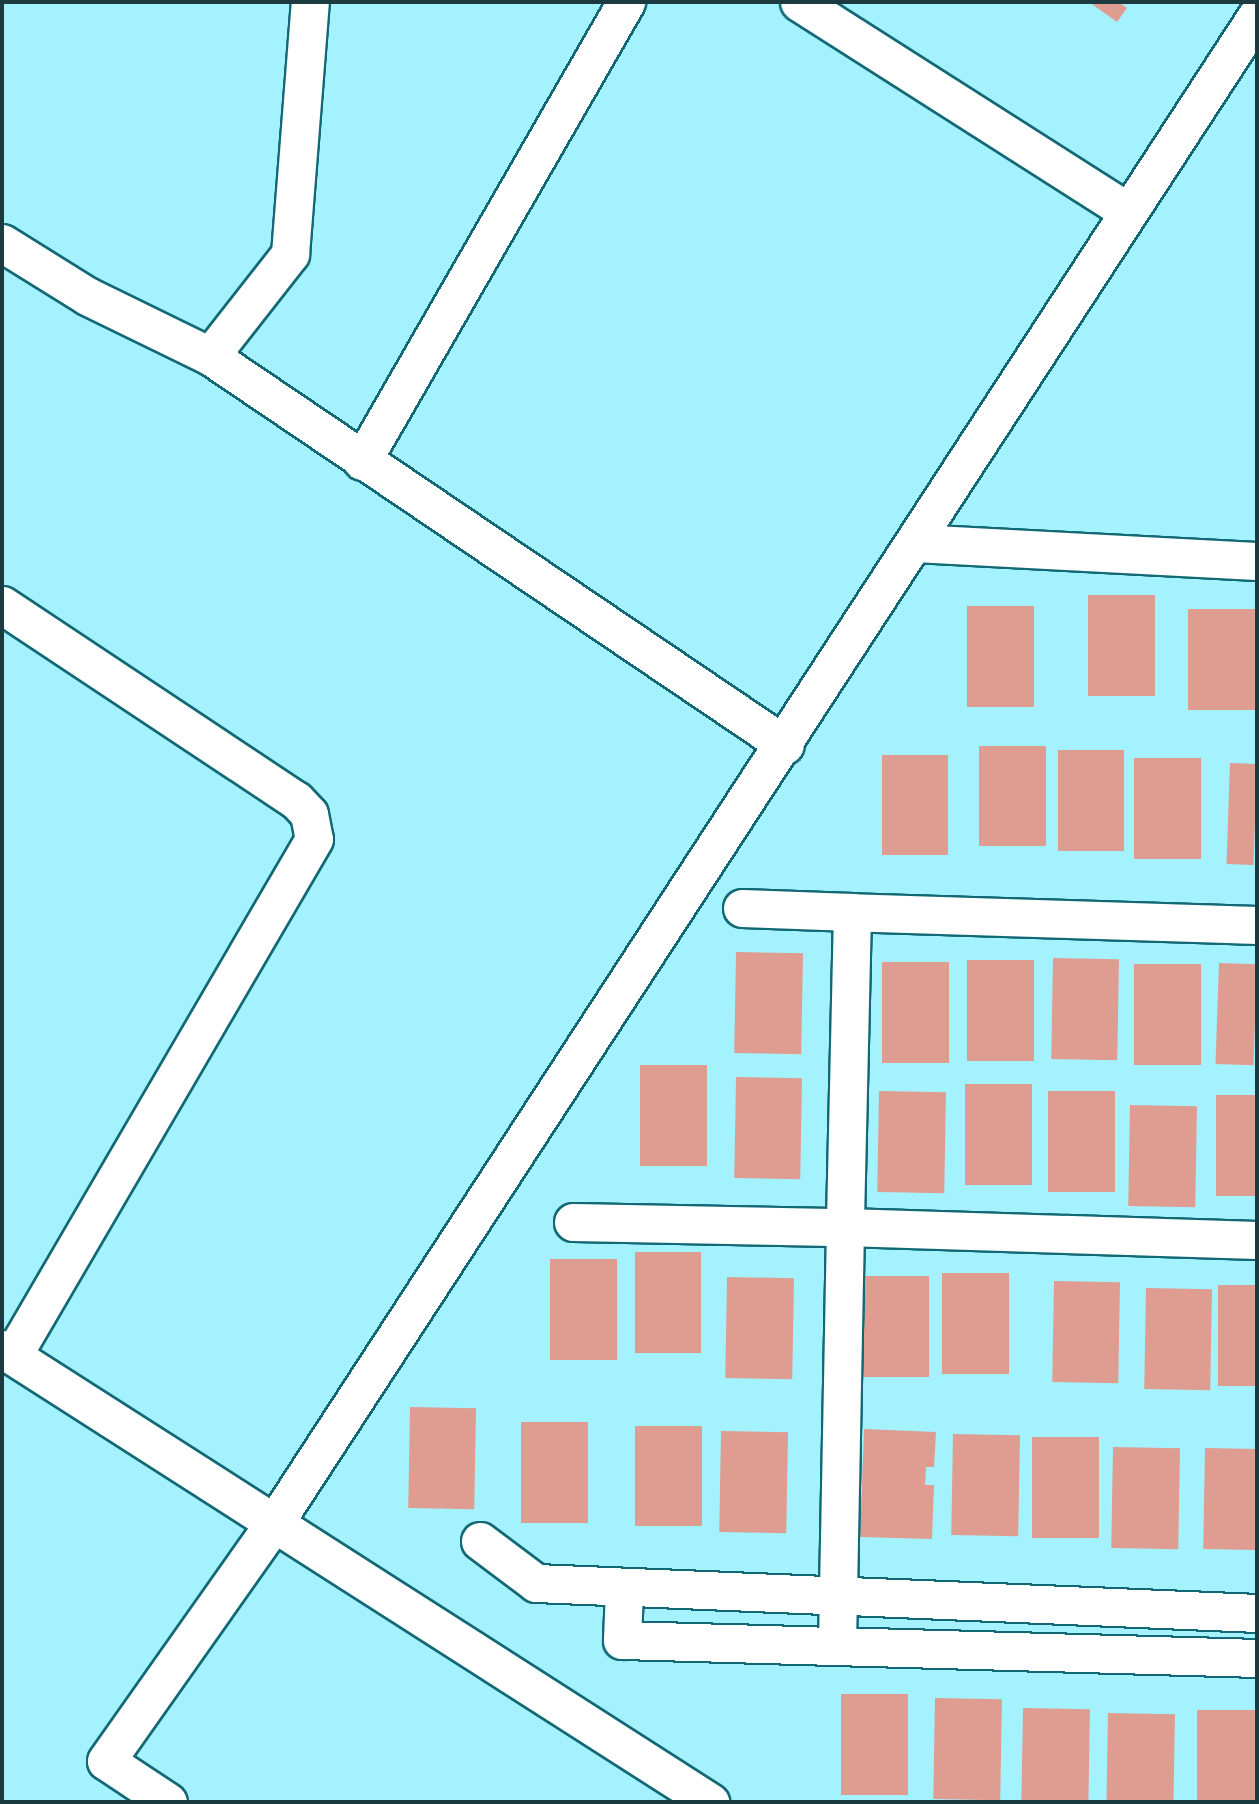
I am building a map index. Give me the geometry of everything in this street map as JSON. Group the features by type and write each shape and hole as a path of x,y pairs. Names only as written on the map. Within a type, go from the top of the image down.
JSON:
{"street":[{"path":"209,356 290,254 310,2"},
{"path":"362,461 626,2"},
{"path":"799,2 1125,210"},
{"path":"167,1802 106,1761 277,1519 785,745 1125,210 1257,15"},
{"path":"2,243 87,296 209,356 785,745"},
{"path":"914,542 1257,561"},
{"path":"2,605 296,800 309,814 314,839 7,1352 277,1519 710,1802"},
{"path":"742,908 1257,925"},
{"path":"837,1646 852,912"},
{"path":"573,1222 845,1227 1257,1240"},
{"path":"480,1541 536,1583 624,1590 839,1593 1257,1613"},
{"path":"624,1590 622,1640 1257,1658"}],"building":[{"path":"1089,2 1118,2 1127,8 1117,22"},
{"path":"1088,595 1155,595 1155,696 1088,696"},
{"path":"967,606 1034,606 1034,707 967,707"},
{"path":"1188,609 1255,609 1255,710 1188,710"},
{"path":"979,746 1046,746 1046,846 979,846"},
{"path":"1058,750 1124,750 1124,851 1058,851"},
{"path":"882,755 948,755 948,855 882,855"},
{"path":"1134,758 1201,758 1201,859 1134,859"},
{"path":"1230,763 1257,764 1253,865 1226,864"},
{"path":"736,952 803,953 801,1054 734,1053"},
{"path":"1053,958 1119,959 1117,1060 1051,1059"},
{"path":"967,960 1034,960 1034,1061 967,1061"},
{"path":"882,962 949,962 949,1063 882,1063"},
{"path":"1219,963 1257,964 1253,1065 1215,1064"},
{"path":"1134,964 1201,964 1201,1065 1134,1065"},
{"path":"640,1065 707,1065 707,1166 640,1166"},
{"path":"736,1077 802,1078 800,1179 734,1178"},
{"path":"965,1084 1032,1084 1032,1185 965,1185"},
{"path":"879,1091 946,1092 944,1193 877,1192"},
{"path":"1048,1091 1115,1091 1115,1192 1048,1192"},
{"path":"1216,1095 1257,1095 1257,1196 1216,1196"},
{"path":"1130,1105 1197,1106 1195,1207 1128,1206"},
{"path":"635,1252 701,1252 701,1353 635,1353"},
{"path":"550,1259 617,1259 617,1360 550,1360"},
{"path":"942,1273 1009,1273 1009,1374 942,1374"},
{"path":"863,1276 929,1276 929,1377 863,1377"},
{"path":"727,1277 794,1278 792,1379 725,1378"},
{"path":"1054,1281 1120,1282 1118,1383 1052,1382"},
{"path":"1218,1285 1257,1285 1257,1386 1218,1386"},
{"path":"1146,1288 1212,1289 1210,1390 1144,1389"},
{"path":"410,1407 476,1408 474,1509 408,1508"},
{"path":"521,1422 588,1422 588,1523 521,1523"},
{"path":"635,1426 702,1426 702,1526 635,1526"},
{"path":"864,1429 936,1432 934,1467 926,1467 925,1485 934,1485 932,1539 860,1537"},
{"path":"721,1431 788,1432 786,1533 719,1532"},
{"path":"953,1434 1020,1435 1018,1536 951,1535"},
{"path":"1032,1437 1099,1437 1099,1538 1032,1538"},
{"path":"1113,1447 1180,1448 1178,1549 1111,1548"},
{"path":"1205,1448 1257,1449 1255,1550 1203,1549"},
{"path":"841,1694 908,1694 908,1795 841,1795"},
{"path":"935,1698 1002,1699 1000,1800 933,1799"},
{"path":"1023,1708 1090,1709 1088,1802 1021,1802"},
{"path":"1197,1710 1257,1710 1257,1802 1197,1802"},
{"path":"1108,1713 1175,1714 1173,1802 1106,1802"}]}
